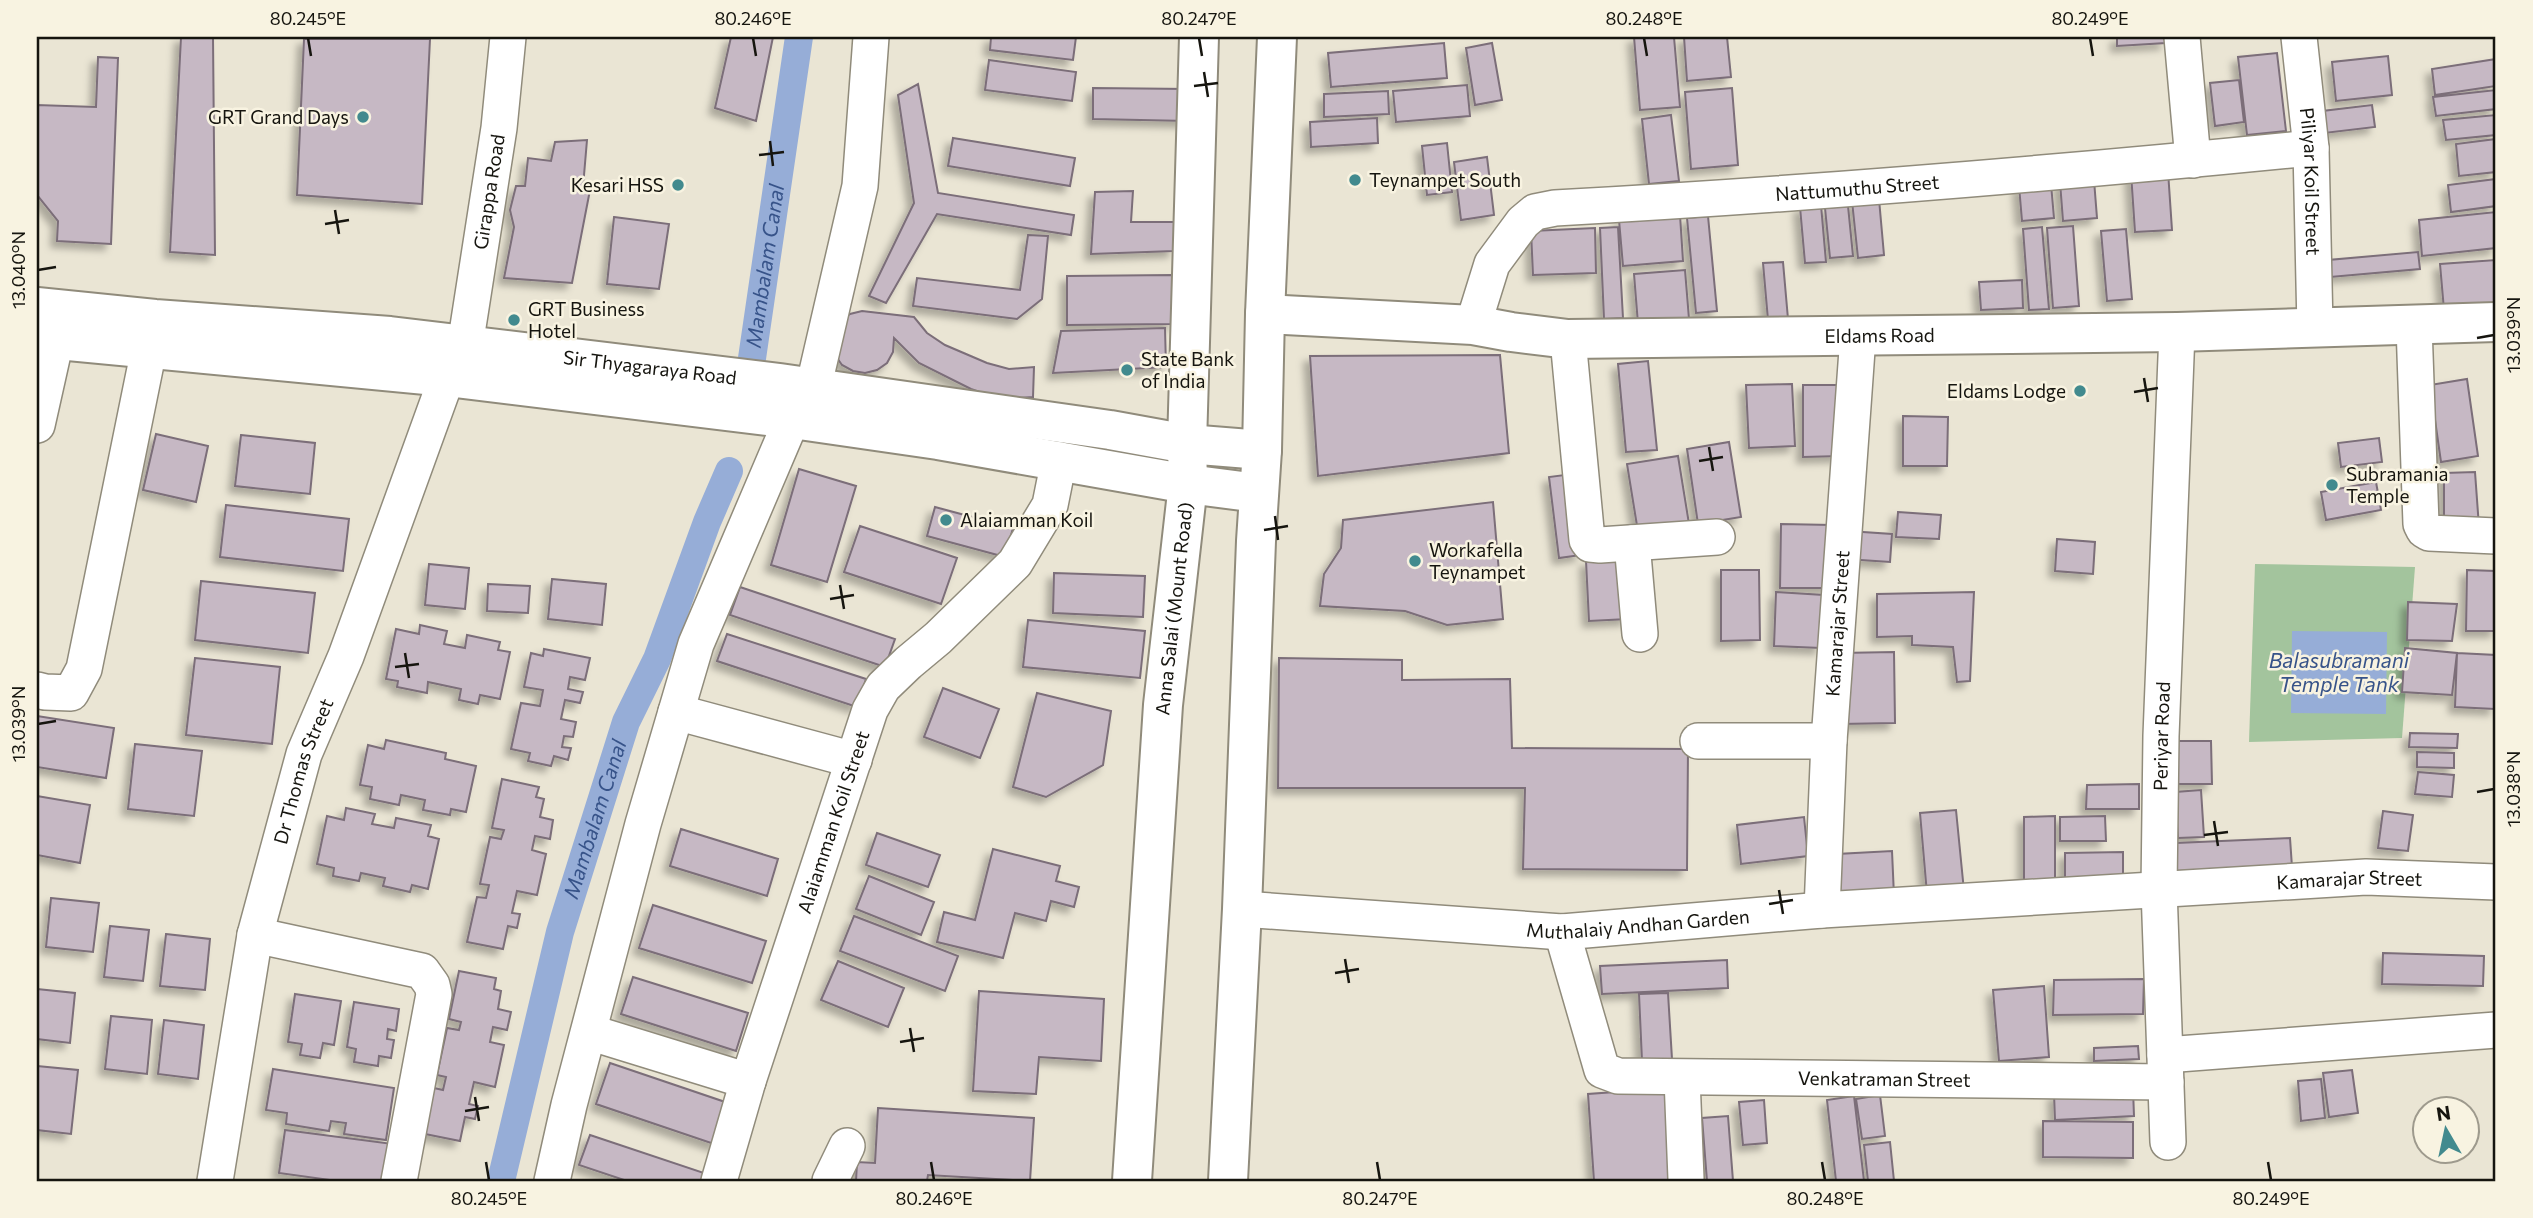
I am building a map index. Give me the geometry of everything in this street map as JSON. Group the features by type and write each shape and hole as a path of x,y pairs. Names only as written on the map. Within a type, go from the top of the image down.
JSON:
{"main road":[{"name":"Anna Salai (Mount Road)","path":"1132,1181 1163,705 1188,484 1199,37"},
{"path":"1228,1181 1262,450 1277,37"},
{"name":"Sir Thyagaraya Road","path":"37,307 155,319 390,336 456,362"},
{"name":"Eldams Road","path":"1265,314 1473,325 1568,339 2177,332 2496,322"},
{"name":"Sir Thyagaraya Road","path":"46,339 149,349 456,362 803,404 1110,430 1187,444 1262,450"},
{"name":"Sir Thyagaraya Road","path":"803,404 1059,460 1188,484 1258,493"}],"street":[{"name":"Girappa Road","path":"456,362 499,128 508,37"},
{"path":"552,1181 643,824 696,644 803,404 860,186 872,37"},
{"path":"2182,37 2193,160"},
{"name":"Piliyar Koil Street","path":"2305,37 2311,148 2315,328"},
{"name":"Nattumuthu Street","path":"1473,325 1492,264 1523,222 1535,212 1555,208 1697,200 2311,148"},
{"path":"2414,326 2421,524 2429,533 2496,536"},
{"name":"Periyar Road","path":"2168,1142 2159,889 2161,736 2177,332"},
{"name":"Kamarajar Street","path":"1822,910 1829,741 1858,336"},
{"path":"37,425 46,339"},
{"path":"1568,339 1585,536 1590,544 1717,537"},
{"path":"37,690 71,692 84,669 149,349"},
{"name":"Dr Thomas Street","path":"216,1181 255,935 304,754 346,656 456,362"},
{"name":"Alaiamman Koil Street","path":"719,1181 748,1081 870,710 883,687 1015,563 1050,505 1059,460"},
{"path":"1632,543 1640,634"},
{"path":"677,712 854,760"},
{"path":"1698,741 1829,741"},
{"name":"Kamarajar Street","path":"2159,889 2366,877 2496,882"},
{"name":"Muthalaiy Andhan Garden","path":"1242,909 1562,932 1822,910 2159,889"},
{"name":"Venkatraman Street","path":"1562,932 1602,1070 1619,1076 1682,1078 2165,1069"},
{"path":"255,935 422,971 432,985 434,994 399,1181"},
{"path":"2165,1069 2496,1030"},
{"path":"589,1032 748,1081"},
{"path":"1682,1078 1686,1179"},
{"path":"830,1181 847,1146"},
{"path":"216,1181 221,1181"}],"green space":[{"path":"2255,564 2415,567 2402,738 2249,742"}],"water":[{"name":"Balasubramani Temple Tank","path":"2292,631 2387,632 2386,714 2291,713"}],"building":[{"path":"181,37 213,37 215,255 170,252"},
{"path":"731,37 773,37 756,121 715,108"},
{"path":"991,37 1076,37 1073,60 990,50"},
{"path":"1634,37 1674,37 1680,107 1640,110"},
{"path":"1684,37 1727,37 1731,77 1687,81"},
{"path":"2117,37 2165,37 2166,43 2117,46"},
{"name":"GRT Grand Days","path":"304,39 430,39 422,204 297,195"},
{"path":"1444,43 1447,78 1331,87 1328,53"},
{"path":"1492,43 1502,100 1475,105 1466,48"},
{"path":"2277,53 2286,131 2247,135 2238,57"},
{"path":"2388,56 2392,95 2336,101 2332,62"},
{"path":"98,57 118,58 111,244 57,241 58,221 37,195 37,105 96,107"},
{"path":"2496,59 2496,86 2435,95 2432,69"},
{"path":"989,60 1076,72 1072,101 985,90"},
{"path":"2239,80 2244,122 2215,126 2210,83"},
{"path":"918,84 938,193 1074,215 1071,235 937,214 886,303 869,296 914,203 898,95"},
{"path":"1467,85 1470,116 1396,122 1393,91"},
{"path":"1093,88 1189,89 1188,121 1093,119"},
{"path":"1732,88 1738,165 1691,169 1685,92"},
{"path":"2496,90 2496,109 2436,116 2433,97"},
{"path":"1388,91 1389,114 1324,117 1324,94"},
{"path":"2372,105 2375,127 2316,134 2314,112"},
{"path":"1671,115 1679,181 1649,184 1642,119"},
{"path":"2496,115 2496,135 2446,140 2443,120"},
{"path":"1377,118 1378,143 1311,147 1310,122"},
{"path":"953,138 1075,158 1070,186 948,166"},
{"path":"2496,139 2496,172 2459,176 2456,144"},
{"path":"587,140 583,187 590,190 572,283 504,278 514,227 510,210 516,186 525,186 528,158 551,161 555,142"},
{"path":"1447,143 1452,192 1427,195 1422,146"},
{"path":"1487,157 1494,215 1461,220 1454,162"},
{"path":"2168,171 2172,230 2135,232 2131,173"},
{"path":"2496,179 2496,206 2451,212 2448,185"},
{"path":"2094,180 2097,218 2063,221 2060,182"},
{"path":"2051,184 2054,218 2022,221 2019,186"},
{"path":"1133,191 1131,222 1175,222 1174,251 1091,254 1095,192"},
{"path":"1879,199 1884,255 1858,258 1852,201"},
{"path":"1821,205 1826,262 1805,263 1800,207"},
{"path":"1848,206 1853,256 1830,258 1825,208"},
{"path":"2496,212 2496,248 2422,256 2419,220"},
{"path":"1680,215 1683,261 1623,266 1619,220"},
{"path":"1708,216 1717,311 1696,313 1687,218"},
{"path":"614,217 669,224 659,289 607,284"},
{"path":"2073,226 2079,306 2053,308 2047,228"},
{"path":"1618,227 1623,318 1604,319 1600,228"},
{"path":"2042,227 2049,309 2029,310 2023,229"},
{"path":"1595,228 1596,273 1533,275 1531,231"},
{"path":"2126,229 2132,299 2107,301 2101,231"},
{"path":"1028,235 1048,236 1042,299 1017,319 913,306 917,278 1020,290"},
{"path":"2418,252 2420,269 2319,278 2317,261"},
{"path":"2496,260 2496,306 2444,310 2440,264"},
{"path":"1783,262 1788,319 1768,320 1763,263"},
{"path":"1685,270 1689,319 1638,324 1634,274"},
{"path":"1173,275 1173,324 1067,325 1067,276"},
{"path":"2022,280 2023,308 1981,310 1979,282"},
{"path":"862,311 914,317 927,333 945,345 987,363 1009,369 1034,367 1033,397 1000,399 971,389 919,363 894,338 893,352 887,363 877,370 865,373 853,371 842,365 835,355 840,321 850,314"},
{"path":"1165,328 1166,367 1053,373 1061,331"},
{"path":"1500,355 1509,453 1318,476 1310,356"},
{"path":"1648,361 1657,450 1626,452 1618,364"},
{"path":"2467,379 2478,456 2441,462 2430,385"},
{"path":"1792,384 1795,446 1749,448 1746,385"},
{"path":"1803,385 1840,385 1841,456 1803,457"},
{"path":"1903,416 1948,417 1947,466 1903,466"},
{"path":"156,434 208,446 196,502 143,490"},
{"path":"241,435 315,443 310,494 235,486"},
{"path":"2379,438 2382,462 2341,467 2338,443"},
{"path":"1729,442 1741,517 1698,524 1687,449"},
{"path":"1678,456 1690,530 1639,538 1627,464"},
{"path":"799,469 856,486 827,582 771,565"},
{"path":"2475,472 2479,527 2444,524 2444,473"},
{"path":"1572,474 1581,555 1559,558 1549,477"},
{"path":"2376,482 2381,510 2326,520 2321,492"},
{"name":"Workafella Teynampet","path":"1493,502 1503,619 1447,625 1405,611 1320,606 1324,574 1341,548 1343,520"},
{"path":"226,505 349,519 343,571 220,557"},
{"path":"935,507 1013,528 1005,557 927,536"},
{"path":"1898,512 1941,515 1939,539 1896,537"},
{"path":"1781,524 1832,525 1831,588 1780,588"},
{"path":"860,526 957,558 941,604 844,572"},
{"path":"1848,531 1892,534 1890,562 1846,559"},
{"path":"2057,539 2095,542 2093,574 2055,571"},
{"path":"1625,560 1628,619 1589,621 1586,561"},
{"path":"429,564 469,568 465,609 425,605"},
{"path":"1721,570 1759,570 1760,640 1721,641"},
{"path":"2467,570 2496,571 2496,631 2466,631"},
{"path":"1054,573 1145,576 1143,617 1053,613"},
{"path":"552,579 606,584 602,625 548,619"},
{"path":"201,581 315,593 308,653 195,640"},
{"path":"488,584 530,586 528,613 487,611"},
{"path":"740,587 895,639 885,667 730,615"},
{"path":"1776,592 1824,595 1821,648 1774,646"},
{"path":"1974,592 1970,681 1957,682 1953,647 1912,645 1912,636 1877,637 1877,594"},
{"path":"2408,602 2457,604 2452,641 2407,640"},
{"path":"1028,620 1145,631 1140,678 1023,667"},
{"path":"420,625 447,631 444,644 465,648 467,635 500,642 498,650 510,652 500,699 480,695 478,704 459,700 461,689 428,682 427,693 397,687 398,681 386,679 396,629 419,634"},
{"path":"727,634 866,679 857,707 717,661"},
{"path":"2405,648 2457,653 2452,695 2402,692"},
{"path":"544,649 590,658 585,680 570,677 568,689 583,692 580,703 565,700 561,719 576,722 573,737 564,736 562,747 571,748 568,760 554,756 551,766 528,761 530,753 511,749 521,703 540,706 543,690 524,687 531,653 543,656"},
{"path":"1894,652 1895,723 1840,724 1840,653"},
{"path":"2457,653 2496,655 2495,709 2455,707"},
{"path":"195,658 280,667 272,744 186,735"},
{"path":"1279,658 1402,660 1402,680 1510,679 1512,748 1688,749 1687,870 1523,869 1525,788 1278,788"},
{"path":"943,688 999,709 980,758 924,737"},
{"path":"1037,693 1111,711 1103,765 1046,797 1013,787"},
{"path":"37,716 114,728 106,778 37,767"},
{"path":"2410,733 2458,734 2457,748 2409,747"},
{"path":"386,740 446,753 445,759 476,766 466,812 451,809 450,815 423,810 425,800 401,795 399,805 370,799 372,787 360,785 368,745 384,749"},
{"path":"2172,741 2211,741 2212,784 2173,784"},
{"path":"135,744 202,751 194,816 128,809"},
{"path":"2417,752 2454,753 2454,768 2417,767"},
{"path":"2418,772 2454,775 2452,797 2415,794"},
{"path":"502,779 539,787 536,797 544,799 540,817 553,820 550,839 535,836 532,850 546,854 537,895 517,891 512,913 520,914 517,928 508,926 503,949 467,942 477,897 486,898 489,885 480,884 490,837 501,839 504,830 492,828"},
{"path":"2139,784 2139,809 2086,809 2087,785"},
{"path":"2201,790 2204,837 2178,838 2175,792"},
{"path":"37,796 90,805 80,863 37,855"},
{"path":"346,808 375,814 372,824 394,828 396,818 431,825 428,836 439,839 428,889 412,885 410,892 383,886 385,878 361,873 359,881 333,876 334,868 317,864 327,816 344,820"},
{"path":"1956,810 1964,891 1927,894 1920,813"},
{"path":"2383,811 2413,815 2408,851 2378,848"},
{"path":"2055,816 2055,885 2024,885 2024,817"},
{"path":"2105,816 2106,841 2060,841 2060,817"},
{"path":"1804,817 1808,856 1741,864 1737,825"},
{"path":"681,829 778,859 767,896 670,866"},
{"path":"877,833 940,855 928,887 866,865"},
{"path":"2290,838 2292,867 2177,871 2176,843"},
{"path":"993,849 1060,866 1056,881 1079,887 1074,907 1051,901 1046,921 1015,913 1003,958 937,942 944,912 975,920"},
{"path":"1892,851 1894,896 1840,899 1837,854"},
{"path":"2123,852 2123,884 2065,885 2065,853"},
{"path":"869,876 934,902 921,935 856,909"},
{"path":"51,898 99,903 93,952 46,947"},
{"path":"653,905 766,941 752,983 639,948"},
{"path":"854,916 958,956 945,991 840,951"},
{"path":"110,926 149,930 143,981 104,977"},
{"path":"166,934 210,939 205,990 160,986"},
{"path":"2383,953 2484,956 2483,986 2382,984"},
{"path":"1727,960 1728,988 1602,994 1600,966"},
{"path":"838,961 904,988 888,1027 821,1000"},
{"path":"459,971 496,978 494,989 501,991 498,1009 511,1012 507,1030 493,1027 490,1042 504,1045 495,1087 474,1082 469,1104 478,1106 475,1119 465,1117 460,1141 425,1134 434,1088 443,1090 446,1077 437,1075 447,1028 459,1030 461,1022 449,1019"},
{"path":"633,977 748,1013 736,1051 621,1014"},
{"path":"2144,979 2143,1014 2053,1015 2054,980"},
{"path":"2044,986 2049,1057 1999,1061 1993,990"},
{"path":"37,989 75,993 70,1043 37,1039"},
{"path":"979,991 1104,999 1101,1061 1039,1057 1036,1094 973,1091"},
{"path":"1668,993 1672,1059 1642,1061 1639,994"},
{"path":"295,994 341,1001 334,1045 323,1043 320,1058 300,1055 302,1044 288,1042"},
{"path":"354,1002 399,1009 396,1031 388,1029 387,1039 394,1040 391,1058 379,1056 378,1066 354,1062 356,1049 347,1047"},
{"path":"111,1016 152,1020 147,1074 105,1069"},
{"path":"164,1020 204,1025 198,1079 158,1074"},
{"path":"2138,1046 2139,1059 2094,1061 2094,1048"},
{"path":"610,1063 731,1104 717,1145 596,1104"},
{"path":"37,1066 78,1070 71,1134 37,1130"},
{"path":"273,1069 394,1088 386,1140 344,1134 346,1123 331,1121 329,1131 286,1124 287,1113 266,1110"},
{"path":"2352,1070 2358,1113 2329,1117 2323,1073"},
{"path":"2321,1079 2325,1118 2301,1121 2298,1081"},
{"path":"1671,1088 1678,1181 1594,1181 1588,1094"},
{"path":"2133,1089 2134,1116 2055,1120 2054,1094"},
{"path":"1880,1095 1885,1136 1862,1139 1856,1099"},
{"path":"1854,1096 1864,1181 1836,1181 1827,1100"},
{"path":"1764,1100 1767,1143 1743,1145 1739,1102"},
{"path":"878,1108 1034,1118 1030,1181 928,1175 927,1181 856,1181 857,1162 875,1163"},
{"path":"1728,1116 1733,1181 1707,1181 1702,1118"},
{"path":"2043,1121 2133,1122 2133,1158 2043,1157"},
{"path":"285,1130 393,1144 388,1181 337,1181 279,1173"},
{"path":"590,1135 707,1174 704,1181 627,1181 579,1165"},
{"path":"1890,1142 1894,1181 1868,1181 1864,1145"}],"waterway":[{"name":"Mambalam Canal","path":"750,372 799,37"},
{"name":"Mambalam Canal","path":"501,1181 560,932 626,722 657,659 707,522 729,471"}],"place":[{"name":"GRT Grand Days","path":"363,117"},
{"name":"Teynampet South","path":"1355,180"},
{"name":"Kesari HSS","path":"678,185"},
{"name":"GRT Business Hotel","path":"514,320"},
{"name":"State Bank of India","path":"1127,370"},
{"name":"Eldams Lodge","path":"2080,391"},
{"name":"Subramania Temple","path":"2332,485"},
{"name":"Alaiamman Koil","path":"946,520"},
{"name":"Workafella Teynampet","path":"1415,561"}]}
